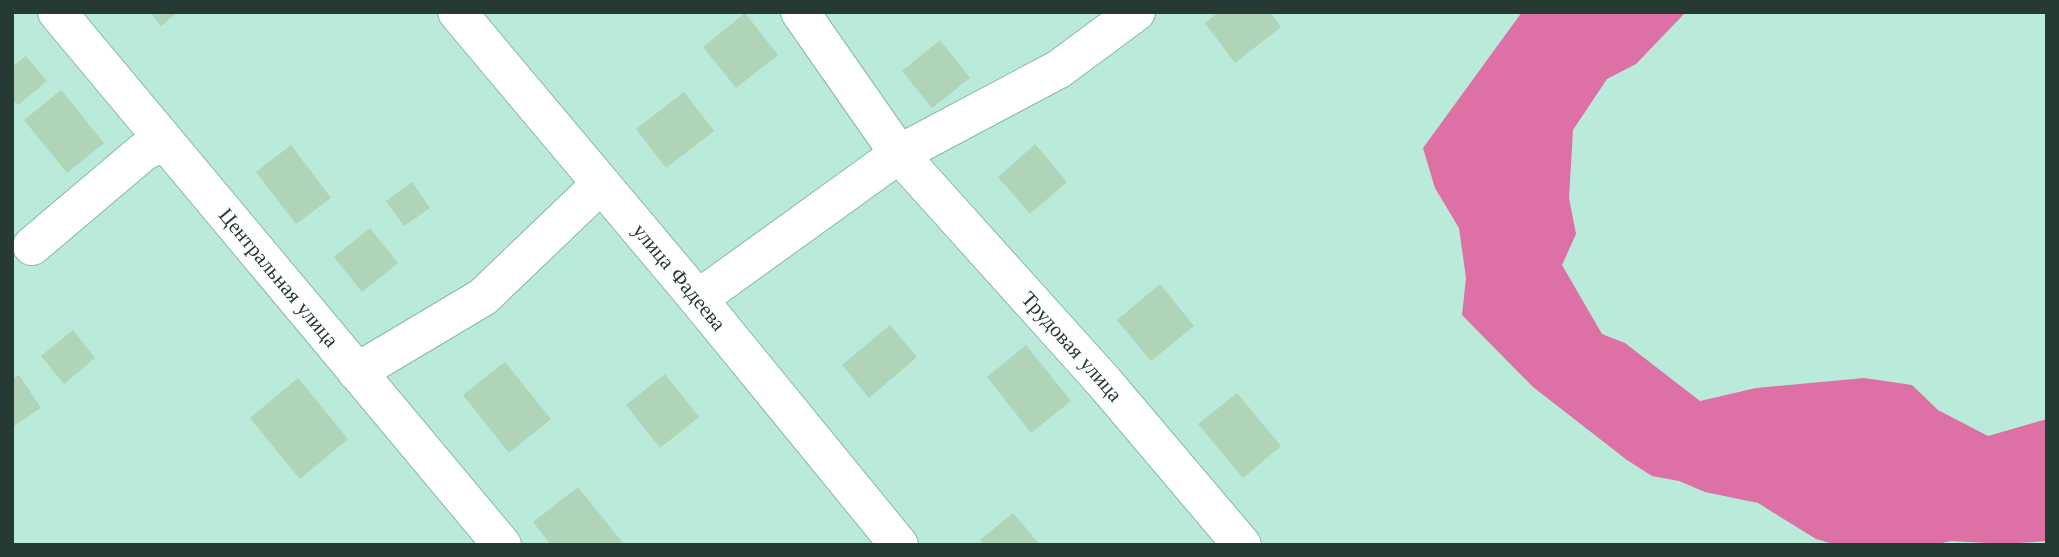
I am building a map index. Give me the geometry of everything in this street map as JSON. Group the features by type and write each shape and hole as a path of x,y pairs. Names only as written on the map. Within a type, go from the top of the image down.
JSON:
{"street":[{"name":"Центральная улица","path":"57,12 502,545"},
{"name":"улица Фадеева","path":"457,12 698,299 894,543"},
{"name":"Трудовая улица","path":"800,12 899,154 1104,382 1242,545"},
{"path":"698,299 899,154 1059,69 1136,12"},
{"path":"32,246 143,152 164,141"},
{"path":"357,372 484,297 601,184"}],"shaded area":[{"path":"1522,12 1690,12 1685,13 1636,64 1607,79 1573,130 1569,198 1576,234 1562,265 1602,334 1625,343 1700,401 1756,388 1864,378 1912,385 1938,410 1988,436 2047,419 2047,541 2004,544 1951,541 1933,545 1837,545 1816,539 1758,503 1705,492 1679,481 1652,476 1627,460 1533,387 1462,315 1466,278 1459,228 1435,188 1423,148"}],"building":[{"path":"150,12 178,12 161,26"},
{"path":"1219,12 1270,12 1281,27 1235,63 1205,23"},
{"path":"745,13 778,55 736,88 703,47"},
{"path":"940,40 970,78 932,108 902,71"},
{"path":"26,56 47,81 18,105 12,99 12,67"},
{"path":"61,90 104,143 67,173 24,120"},
{"path":"684,92 714,131 666,168 636,129"},
{"path":"1035,144 1067,182 1030,214 998,177"},
{"path":"291,145 331,198 296,224 256,172"},
{"path":"412,182 430,208 404,226 386,201"},
{"path":"370,228 398,263 362,292 334,257"},
{"path":"1160,284 1194,326 1151,361 1117,320"},
{"path":"890,325 917,357 869,398 842,365"},
{"path":"73,330 95,358 64,384 41,356"},
{"path":"1026,345 1071,401 1031,433 987,377"},
{"path":"505,362 551,419 509,453 463,395"},
{"path":"665,374 699,417 660,448 626,405"},
{"path":"19,375 41,408 12,427 12,379"},
{"path":"298,378 348,439 300,479 250,418"},
{"path":"1237,393 1281,446 1243,478 1198,424"},
{"path":"578,487 622,542 618,545 551,545 533,522"},
{"path":"1013,513 1040,545 984,545 980,540"}]}
